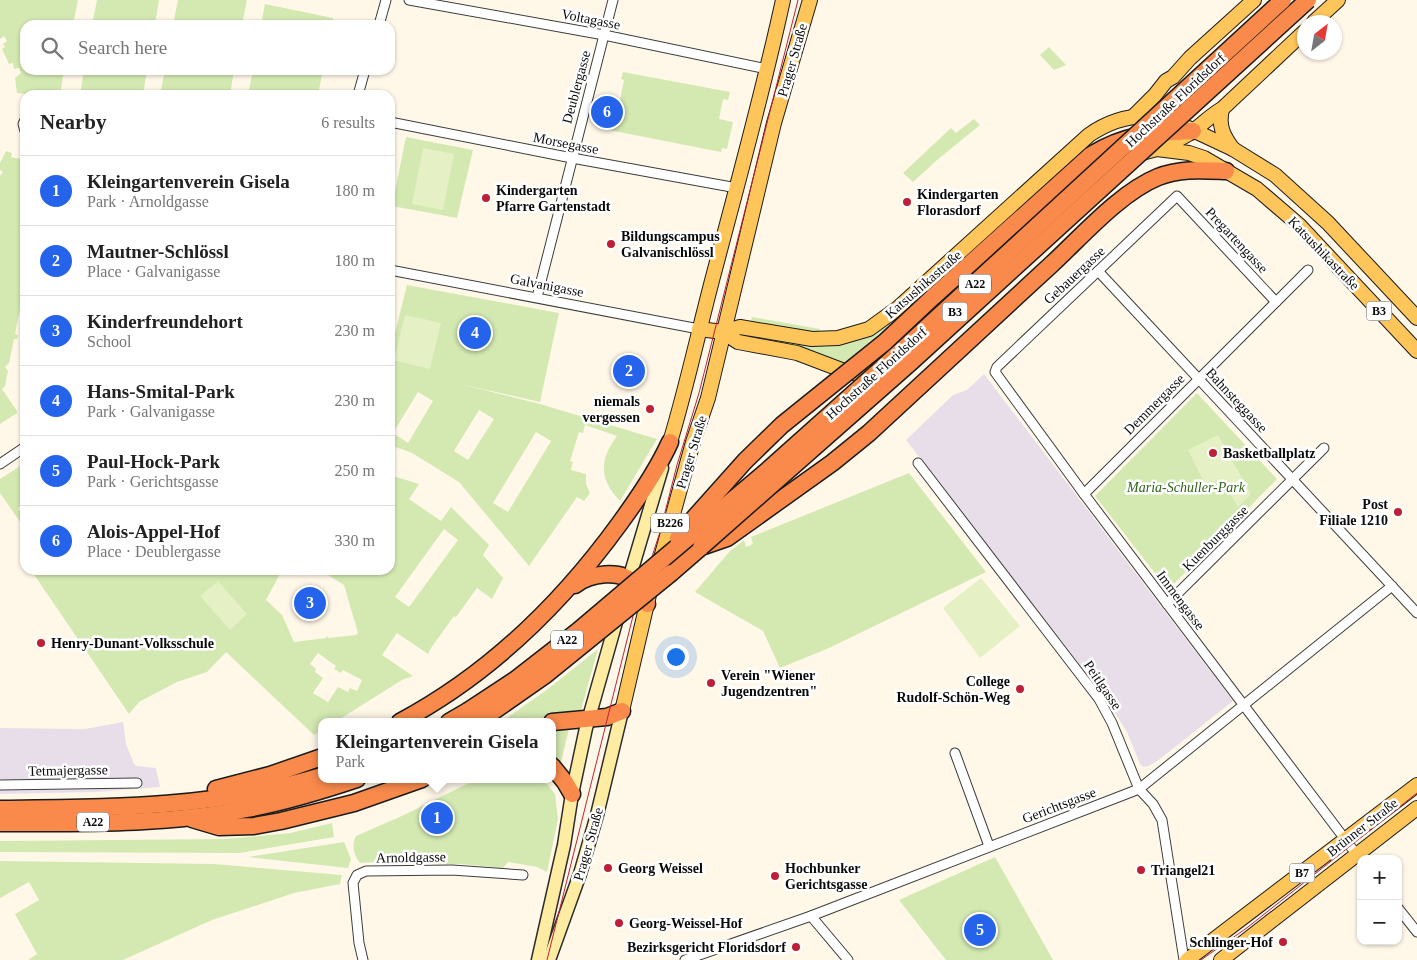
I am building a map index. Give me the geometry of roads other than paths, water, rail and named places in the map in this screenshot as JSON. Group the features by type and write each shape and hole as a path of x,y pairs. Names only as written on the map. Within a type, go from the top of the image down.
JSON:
{"highway":[{"name":"Hochstraße Floridsdorf","path":"456,718 490,697 534,666 661,562 768,470 886,365 1284,0"},
{"name":"Hochstraße Floridsdorf","path":"484,718 544,676 620,616 701,547 911,362 1308,0"},
{"path":"661,562 687,526 764,441 800,409 885,342 1091,155 1125,138 1168,131 1193,131"},
{"path":"701,547 727,538 832,463 869,433 1132,192 1145,183 1170,172 1185,170 1226,171"},
{"path":"406,718 460,685 509,645 564,593 601,550 642,493 662,462 670,442"},
{"path":"564,593 579,582 602,574 624,577 634,583 647,604"},
{"path":"556,722 614,715 622,711"},
{"path":"156,805 182,795 213,790 270,775 318,758"},
{"path":"556,771 572,794"},
{"name":"A22","path":"0,809 156,805 240,796 318,777"},
{"name":"A22","path":"0,823 185,818 255,808 300,798 345,783"},
{"path":"185,818 219,828 263,824 305,816 354,803 411,783"}],"main road":[{"name":"Prager Straße","path":"538,960 564,845 572,794 589,719 646,518 685,393 699,329 767,69 783,0"},
{"name":"Prager Straße","path":"550,960 580,874 603,789 647,604 693,442 708,398 774,122 810,0"},
{"name":"B3","path":"1134,116 1166,81 1254,0"},
{"path":"1322,15 1338,0"},
{"path":"1193,131 1207,118 1222,109 1297,39"},
{"name":"B3","path":"1172,77 1165,99 1168,131 1189,153"},
{"name":"B3","path":"1222,109 1220,122 1222,132 1233,149"},
{"name":"Katsushikastraße","path":"723,332 740,327 812,339 824,339 847,336 869,329 898,308 1089,135 1109,123 1134,116 1150,115 1168,131"},
{"path":"1157,149 1168,131"},
{"name":"Katsushikastraße","path":"1193,131 1233,149 1275,175 1328,223 1417,318"},
{"name":"Katsushikastraße","path":"723,332 738,342 797,353 856,374 872,374 887,368 910,353 1109,172 1126,160 1157,149 1189,153 1204,158 1257,189 1292,219 1416,347"},
{"name":"B3","path":"699,329 723,332"},
{"name":"Brünner Straße","path":"1186,960 1417,784"},
{"name":"Brünner Straße","path":"1362,855 1417,808"},
{"name":"Brünner Straße","path":"1221,960 1357,859"}],"street":[{"path":"380,20 386,0"},
{"name":"Voltagasse","path":"409,0 604,35 767,69"},
{"name":"Deublergasse","path":"537,297 613,0"},
{"path":"359,90 364,75"},
{"name":"Morsegasse","path":"395,123 736,188"},
{"name":"Gebauergasse","path":"996,375 997,367 1177,196"},
{"name":"Pregartengasse","path":"1177,196 1276,302"},
{"name":"Demmergasse","path":"1084,494 1308,270"},
{"name":"Galvanigasse","path":"395,271 699,329"},
{"name":"Bahnsteggasse","path":"1098,271 1417,613"},
{"name":"Immengasse","path":"996,375 1242,706 1357,855"},
{"name":"Kuenburggasse","path":"1167,604 1324,448"},
{"path":"0,464 20,450"},
{"name":"Peitlgasse","path":"918,462 1100,699 1139,789 1154,804 1162,820 1186,960"},
{"name":"Gerichtsgasse","path":"685,960 811,916 1139,789 1392,586"},
{"path":"955,753 989,846"},
{"name":"Tetmajergasse","path":"0,785 137,783"},
{"name":"Arnoldgasse","path":"363,960 359,943 353,883 357,875 366,871 452,870 523,875"},
{"path":"1402,913 1417,932"},
{"path":"811,916 848,960"}],"tram line":[{"path":"547,960 634,612 660,532 677,465 699,393 798,0"},
{"path":"1201,960 1248,927 1417,793"}],"place":[{"name":"Alois-Appel-Hof","path":"607,112"},
{"name":"Kindergarten Pfarre Gartenstadt","path":"486,198"},
{"name":"Kindergarten Florasdorf","path":"907,202"},
{"name":"Bildungscampus Galvanischlössl","path":"611,244"},
{"name":"Hans-Smital-Park","path":"475,333"},
{"name":"Mautner-Schlössl","path":"629,371"},
{"name":"niemals vergessen","path":"650,409"},
{"name":"Basketballplatz","path":"1213,453"},
{"name":"Post Filiale 1210","path":"1398,512"},
{"name":"Kinderfreundehort","path":"310,603"},
{"name":"Henry-Dunant-Volksschule","path":"41,643"},
{"name":"Verein \"Wiener Jugendzentren\"","path":"711,683"},
{"name":"College Rudolf-Schön-Weg","path":"1020,689"},
{"name":"Kleingartenverein Gisela","path":"437,818"},
{"name":"Georg Weissel","path":"608,868"},
{"name":"Triangel21","path":"1141,870"},
{"name":"Hochbunker Gerichtsgasse","path":"775,876"},
{"name":"Georg-Weissel-Hof","path":"619,923"},
{"name":"Paul-Hock-Park","path":"980,930"},
{"name":"Schlinger-Hof","path":"1283,942"},
{"name":"Bezirksgericht Floridsdorf","path":"796,947"}],"park label":[{"name":"Maria-Schuller-Park","path":"1186,487"}]}
